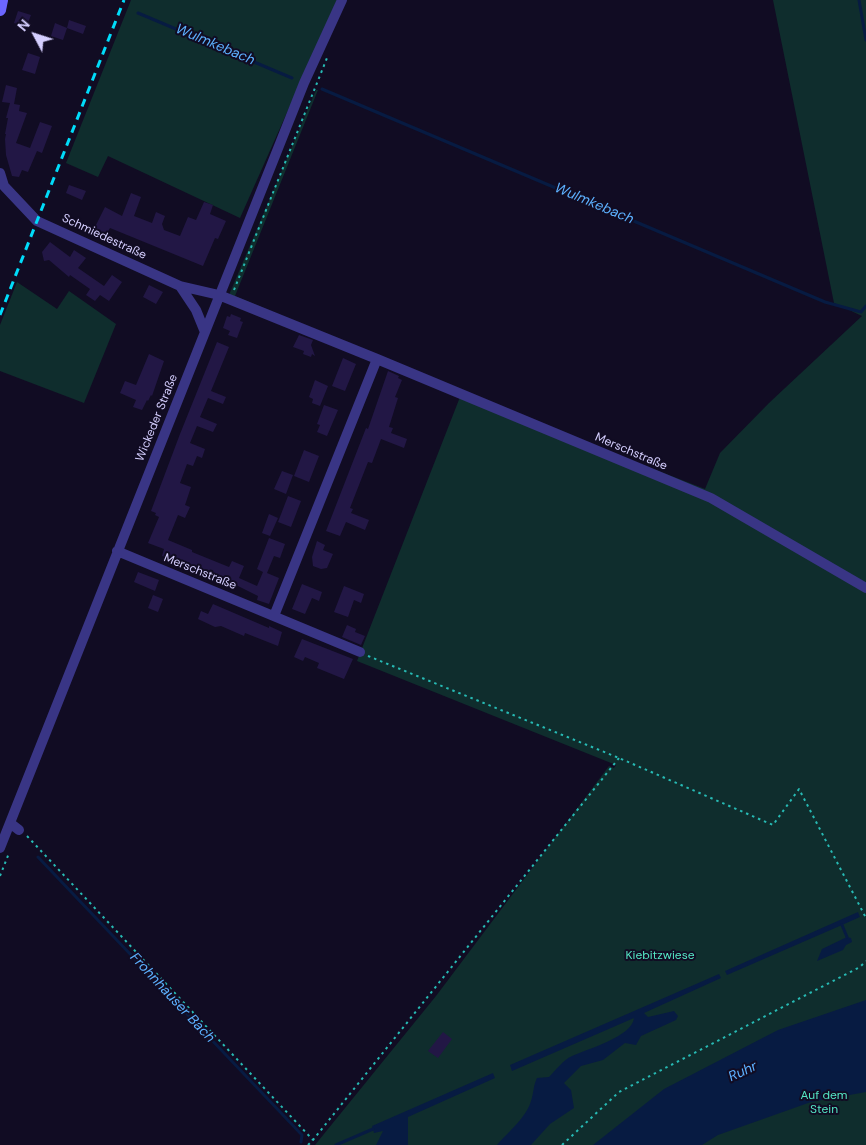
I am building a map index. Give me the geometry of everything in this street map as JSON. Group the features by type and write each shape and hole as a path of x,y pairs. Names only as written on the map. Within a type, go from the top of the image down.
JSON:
{"main road":[{"path":"0,10 2,0"}],"street":[{"name":"Wickeder Straße","path":"0,848 14,826 118,551 206,332 223,297 304,83 342,0"},
{"name":"Schmiedestraße","path":"0,173 4,186 37,221 180,286 223,297"},
{"path":"180,286 196,310 206,332"},
{"name":"Merschstraße","path":"223,297 711,498 866,588"},
{"path":"274,616 377,359"},
{"name":"Merschstraße","path":"118,551 360,652"}],"path":[{"path":"223,297 234,289 314,87 330,52"},
{"path":"360,652 619,758 773,825 799,789 866,918"},
{"path":"308,1145 619,758"},
{"path":"14,826 28,837 313,1140"},
{"path":"562,1145 619,1092 860,967 866,961"}],"green space":[{"path":"131,0 337,0 240,218 108,156 98,177 66,163"},
{"path":"773,0 866,0 866,1145 315,1145 436,996 609,766 614,768 616,765 357,661 460,397 226,302 316,90 318,90 235,296 610,452 705,489 720,453 769,403 862,316 834,303"},
{"path":"17,282 57,309 69,291 116,324 84,403 0,371 0,325"}],"water":[{"path":"858,912 860,917 842,925 727,975 725,971"},
{"path":"847,937 851,938 852,942 846,945 843,950 817,961 822,949"},
{"path":"719,974 721,978 644,1013 648,1017 674,1011 678,1016 676,1020 641,1036 636,1045 625,1043 603,1060 581,1066 564,1083 571,1090 574,1108 550,1124 531,1145 497,1145 529,1107 537,1078 549,1077 569,1058 617,1037 626,1031 634,1018 512,1071 510,1065"},
{"name":"Ruhr","path":"866,1000 866,1092 811,1102 718,1135 702,1145 593,1145 664,1089 778,1030"},
{"path":"493,1073 495,1078 408,1117 408,1145 376,1145 383,1131 374,1133 372,1126"}],"building":[{"path":"18,11 31,15 26,28 14,23"},
{"path":"69,20 86,26 83,34 67,28"},
{"path":"55,23 67,28 63,40 51,36"},
{"path":"28,53 40,57 35,74 22,70"},
{"path":"6,85 17,88 14,104 20,105 19,111 27,113 16,143 30,148 40,122 52,126 42,153 37,151 28,172 22,170 19,177 12,176 6,155 5,134 8,118 6,118 10,103 2,102"},
{"path":"69,185 86,191 82,200 66,193"},
{"path":"131,193 141,197 134,216 152,223 156,212 165,216 162,224 164,230 180,236 188,217 196,220 204,202 213,205 210,214 226,221 218,239 215,238 203,266 110,228 106,235 94,229 105,207 122,216"},
{"path":"50,242 70,257 74,250 86,258 78,268 104,286 112,275 122,282 109,301 100,295 95,301 86,295 90,289 70,275 69,277 49,260 44,261 42,252"},
{"path":"149,285 163,292 156,304 143,297"},
{"path":"231,314 241,318 240,321 243,322 237,338 228,335 230,331 223,328 227,316 230,317"},
{"path":"299,335 313,340 311,345 315,356 312,354 311,357 303,354 304,351 293,347"},
{"path":"217,342 229,347 211,391 226,397 223,404 208,398 200,417 217,424 213,432 197,426 190,443 205,449 202,458 197,456 193,466 187,464 180,483 191,487 185,505 190,507 185,518 178,515 168,540 229,567 232,561 244,566 239,578 257,586 263,572 257,569 269,538 285,544 280,558 274,556 267,573 279,578 269,604 257,600 258,596 236,585 235,589 223,584 224,581 162,556 164,549 148,543 159,517 151,511"},
{"path":"149,354 164,361 152,396 147,400 142,410 133,407 136,400 120,393 125,381 136,385"},
{"path":"343,358 356,364 345,391 332,386"},
{"path":"388,371 399,376 398,378 402,380 395,397 398,398 389,427 393,428 391,433 407,439 404,448 381,439 372,463 368,462 350,508 353,509 351,513 369,520 365,530 346,522 340,536 326,531 366,428 368,429"},
{"path":"315,380 328,386 320,406 312,403 313,399 309,397"},
{"path":"324,405 338,410 327,436 317,432 320,425 317,424"},
{"path":"304,450 319,456 309,482 294,476"},
{"path":"282,471 293,475 286,494 274,489"},
{"path":"288,496 301,501 291,527 278,522"},
{"path":"269,514 278,518 270,536 262,533"},
{"path":"317,541 325,545 323,550 333,554 327,568 321,569 313,566 312,557"},
{"path":"138,572 159,580 155,591 134,582"},
{"path":"302,584 322,592 319,601 312,598 305,614 292,609"},
{"path":"344,586 364,594 361,603 354,600 348,617 334,612"},
{"path":"153,595 163,599 158,612 148,608"},
{"path":"213,604 282,632 278,646 245,633 244,636 221,626 215,627 198,619 201,611 208,614"},
{"path":"347,625 356,629 355,632 365,636 361,645 342,637"},
{"path":"302,639 353,659 344,679 317,668 319,663 305,657 303,661 294,657"},
{"path":"443,1032 452,1039 438,1058 428,1051"}],"waterway":[{"path":"859,0 866,40"},
{"name":"Wulmkebach","path":"138,13 292,78"},
{"name":"Wulmkebach","path":"322,89 825,302 861,312 866,306"},
{"name":"Frohnhauser Bach","path":"38,857 302,1135 301,1142"},
{"path":"842,925 847,937"},
{"path":"336,1145 373,1129"}],"railway":[{"path":"0,315 124,0"}],"park label":[{"name":"Kiebitzwiese","path":"660,956"},
{"name":"Auf dem Stein","path":"824,1103"}]}
